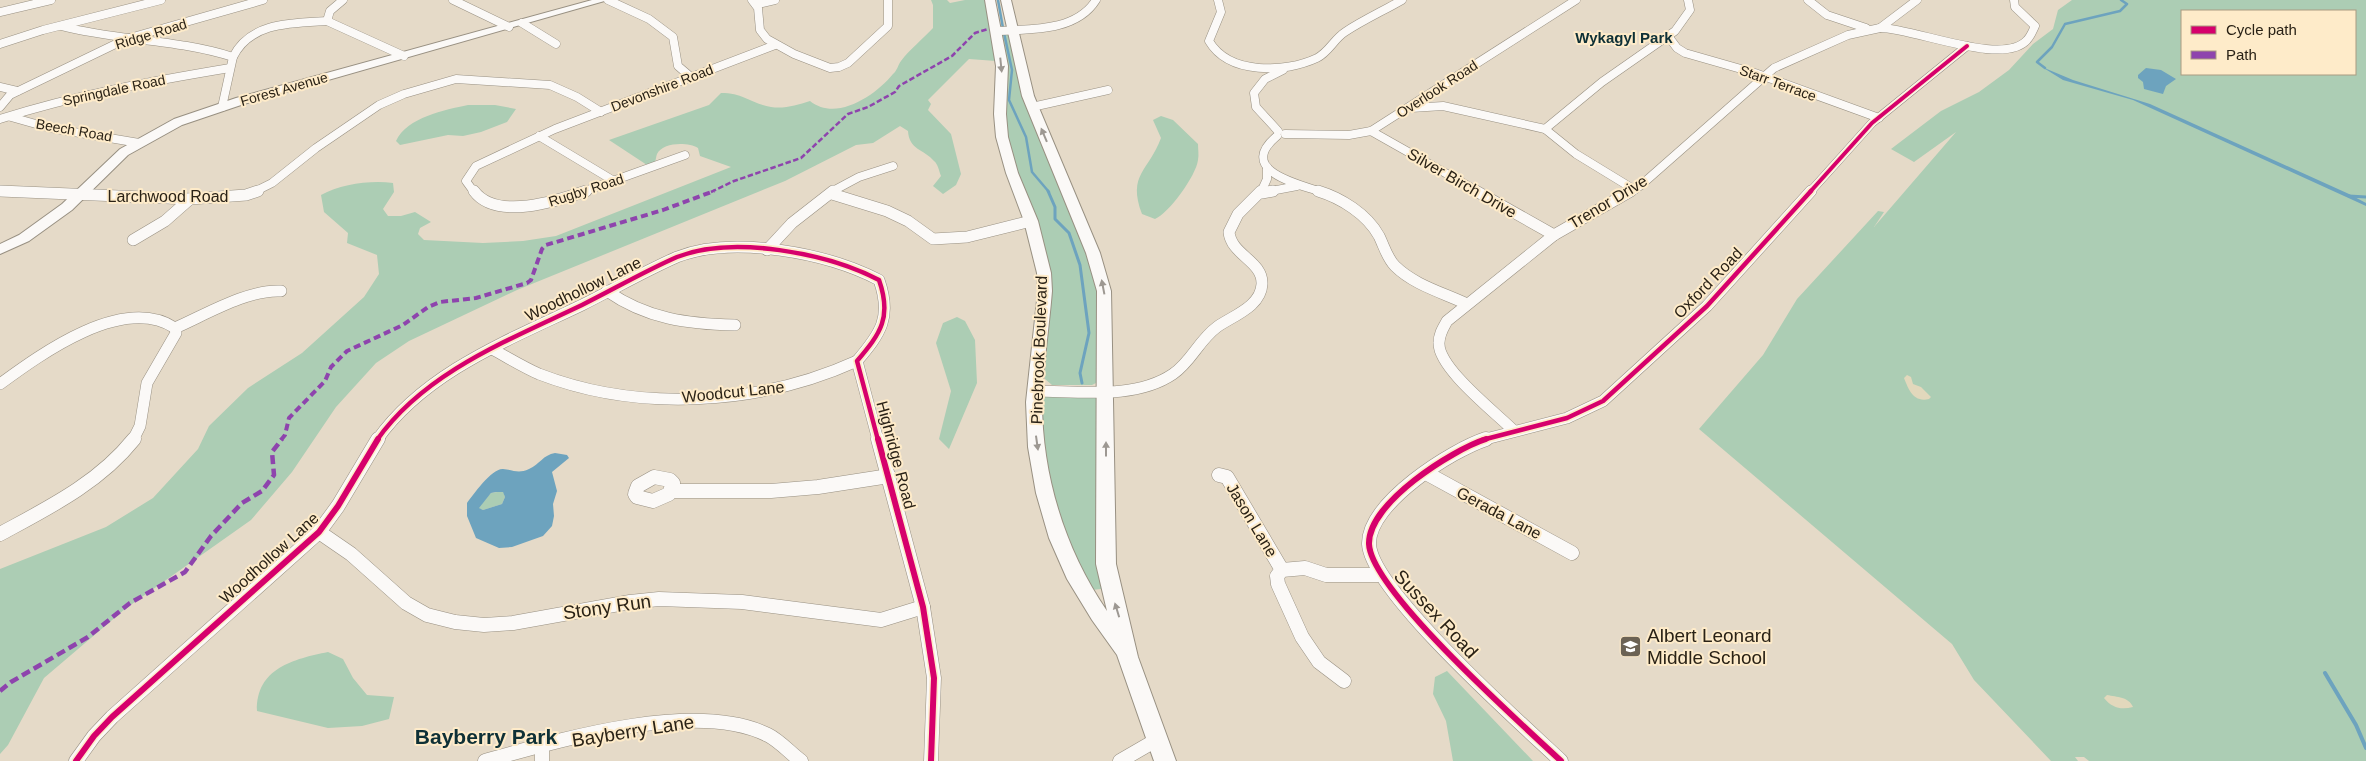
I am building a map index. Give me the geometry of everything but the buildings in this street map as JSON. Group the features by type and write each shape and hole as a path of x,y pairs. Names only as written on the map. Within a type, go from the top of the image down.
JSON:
{"street":[{"path":"0,12 51,0"},
{"path":"0,44 161,0"},
{"name":"Ridge Road","path":"0,107 1,103 17,91 126,39 263,0"},
{"path":"327,21 328,13 332,7 343,0"},
{"path":"453,0 509,27"},
{"name":"Forest Avenue","path":"0,250 30,233 81,195 106,168 139,143 178,122 222,107 604,0"},
{"path":"608,0 649,18 668,32 675,40 675,54 678,66 692,78"},
{"path":"775,0 755,2 761,32 775,45 822,66 840,67 848,63 888,26 888,0"},
{"name":"Pinebrook Boulevard","path":"990,0 1002,73 1000,106 1002,137 1012,173 1031,221 1044,273 1045,291 1035,391 1036,433 1048,498 1069,562 1085,593 1128,657"},
{"name":"Pinebrook Boulevard","path":"1006,0 1023,78 1032,107 1093,253 1103,282 1106,311 1105,549 1110,588 1128,657 1165,761"},
{"path":"996,31 1046,27 1071,21 1088,11 1096,0"},
{"path":"1218,0 1221,12 1209,41 1210,46 1224,58 1235,62 1268,68 1288,67"},
{"path":"1266,78 1288,67 1318,58 1345,32 1402,0"},
{"name":"Overlook Road","path":"1280,134 1349,135 1371,131 1576,0"},
{"path":"1545,129 1602,82 1668,36 1684,21 1690,10 1688,0"},
{"name":"Trenor Drive","path":"1514,431 1458,379 1444,363 1439,350 1439,337 1442,328 1467,304 1554,234 1635,190 1774,68 1854,28 1880,28 1917,0"},
{"path":"1880,28 1904,30 1986,50 2009,50 2016,48 2034,26 2015,7 2014,0"},
{"path":"1807,1 1854,28"},
{"path":"222,107 236,46 242,40 257,32 282,25 327,21 332,25 404,56"},
{"path":"1889,22 1904,30"},
{"path":"522,23 556,44"},
{"path":"61,26 126,39 204,48 233,57"},
{"path":"1668,36 1677,48"},
{"name":"Devonshire Road","path":"255,192 272,183 316,148 379,106 404,94 446,81 469,79 550,85 577,97 601,112 775,45"},
{"name":"Oxford Road","path":"1426,474 1457,452 1484,439 1562,421 1586,412 1603,401 1707,306 1872,123 1967,46"},
{"name":"Starr Terrace","path":"1652,47 1677,48 1685,53 1764,77 1880,118"},
{"name":"Springdale Road","path":"0,120 50,103 124,86 230,68"},
{"path":"1035,391 1106,389 1142,385 1168,377 1179,368 1206,336 1254,301 1261,289 1261,276 1254,266 1233,246 1229,232 1236,216 1262,193 1269,178 1263,157 1264,152 1280,134 1258,112 1254,101 1254,94 1266,78 1268,68"},
{"path":"0,87 17,91"},
{"path":"1032,107 1108,90"},
{"path":"1429,95 1443,106"},
{"path":"1407,109 1443,106 1545,129 1576,154 1635,190"},
{"name":"Rugby Road","path":"601,112 538,136 476,166 467,178 469,187 482,198 498,205 514,207 550,203 685,155"},
{"name":"Beech Road","path":"10,117 50,128 139,143"},
{"name":"Silver Birch Drive","path":"1371,131 1554,234"},
{"path":"538,136 614,181"},
{"path":"767,250 801,213 871,171 893,166"},
{"path":"1267,167 1280,177 1335,197 1368,221 1381,240 1386,254 1405,274 1467,304"},
{"path":"1262,193 1288,186 1304,186"},
{"name":"Larchwood Road","path":"0,191 190,199 255,192"},
{"path":"832,194 887,211 908,221 933,239 967,237 1031,221"},
{"path":"132,240 160,225 190,199"},
{"name":"Woodhollow Lane","path":"76,761 94,736 112,717 319,532 334,515 366,455 389,424 441,379 492,349 690,252 727,247 767,250"},
{"path":"767,250 828,260 852,267 880,280 887,306 883,321 878,335 857,361"},
{"path":"175,328 256,293 276,289 281,290"},
{"path":"608,291 620,302 639,312 663,320 691,325 735,325"},
{"path":"0,384 66,338 86,329 124,320 146,319 166,322 175,328"},
{"path":"0,534 88,482 109,465 135,438 142,424 145,388 176,333 175,328"},
{"name":"Woodcut Lane","path":"492,349 544,376 575,385 622,394 672,398 717,397 787,387 822,377 857,361"},
{"name":"Highridge Road","path":"857,361 923,607 934,678 931,761"},
{"name":"Gerada Lane","path":"1426,474 1572,553"},
{"name":"Sussex Road","path":"1426,474 1386,510 1372,530 1368,547 1375,567 1417,620 1561,761"},
{"name":"Jason Lane","path":"1219,475 1227,477 1282,570"},
{"path":"671,491 771,491 818,487 888,476"},
{"name":"Stony Run","path":"319,532 352,554 410,606 426,614 469,626 522,621 608,604 656,599 728,599 881,620 896,617 923,607"},
{"path":"1344,681 1319,662 1302,637 1278,584 1277,576 1282,570 1305,568 1326,575 1380,575"},
{"path":"1085,593 1100,594 1110,588"},
{"name":"Bayberry Lane","path":"485,761 542,754 644,725 710,720 733,723 767,734 801,761"},
{"path":"1120,761 1158,739"}],"green space":[{"path":"931,0 947,0 950,3 965,0 986,0 996,61 969,59 928,100 931,104 928,110 951,134 961,174 956,185 943,194 933,186 941,176 936,164 930,157 914,146 908,131 900,126 873,143 856,145 785,181 517,290 409,341 376,363 336,407 292,472 251,520 125,609 44,678 8,745 0,754 0,569 106,527 153,498 198,449 209,426 248,388 302,353 364,297 379,274 377,255 347,243 348,233 324,212 321,195 338,188 356,184 393,183 394,192 383,209 388,216 401,216 415,212 431,222 420,228 418,234 424,240 483,243 523,241 556,236 731,167 700,156 698,148 694,146 682,144 670,145 660,150 655,162 647,165 609,140 709,105 721,93 736,95 764,106 776,107 791,106 810,101 820,107 831,109 854,104 866,98 885,82 896,71 905,57 933,28 933,5"},
{"path":"2072,0 2366,0 2366,761 2089,761 2084,757 2075,757 2078,761 2051,761 1974,680 1952,644 1699,429 1763,355 1797,299 1878,211 1884,212 1874,227 1956,132 1914,162 1891,149 1941,111 1979,92 2009,70 2033,44 2053,29 2058,10"},
{"path":"1001,33 1010,33 1094,267 1101,302 1098,382 1092,385 1052,385 1045,379 1047,313 1007,142"},
{"path":"468,105 495,105 516,109 507,122 481,132 463,136 448,135 400,145 396,141 401,133 418,120 438,112"},
{"path":"1161,116 1173,120 1198,144 1198,160 1192,175 1181,193 1167,210 1155,219 1142,214 1137,190 1141,173 1161,138 1153,120"},
{"path":"957,317 965,321 975,340 977,383 949,449 939,439 951,391 936,343 943,323"},
{"path":"1048,394 1099,396 1103,586 1101,589 1091,590 1060,524 1045,468 1041,397"},
{"path":"503,491 505,497 502,504 483,510 478,508 491,493"},
{"path":"328,652 343,659 353,678 367,695 394,697 389,719 362,726 328,728 257,711 258,696 270,675 290,662"},
{"path":"1447,671 1533,761 1453,761 1446,721 1433,694 1435,677"}],"sand":[{"path":"1907,375 1911,377 1913,384 1921,387 1931,397 1929,399 1919,399 1912,394 1904,378"},
{"path":"2107,695 2126,699 2133,707 2121,708 2114,706 2104,698"}],"water":[{"path":"2042,67 2073,80 2150,104 2349,194 2366,203 2366,206 2133,100 2063,80"},
{"path":"2146,68 2161,70 2176,79 2166,86 2163,94 2144,89 2143,82 2138,78 2138,75"},
{"path":"551,454 567,455 569,458 552,472 557,491 553,504 554,516 552,526 543,536 512,547 499,548 476,538 467,516 467,503 483,483 499,470 525,470 533,467","holes":["503,492 505,497 502,504 483,510 479,508 491,493"]}],"waterway":[{"path":"998,0 1003,28"},
{"path":"2045,68 2037,62 2052,47 2065,24 2120,11 2127,4 2121,0"},
{"path":"1004,33 1012,70 1009,100 1026,137 1032,172 1049,192"},
{"path":"1048,191 1055,207 1055,219 1069,233 1080,265 1089,333 1080,373 1082,383"},
{"path":"2349,196 2366,197"},
{"path":"2325,673 2356,725 2366,748"}],"marked path":[{"path":"0,691 11,682 88,637 130,603 185,572 211,536 242,503 262,491 274,475 272,452 285,435 289,418 325,381 331,367 347,351 403,325 428,307 440,302 476,298 527,283 531,280 542,249 546,245 663,210 719,189 734,181 801,158 848,114 868,107 895,92 899,86 952,56 975,33 988,29"}],"cycle path":[{"path":"1561,761 1451,655 1419,622 1393,591 1375,564 1369,545 1375,523 1392,501 1436,464 1457,451 1493,436 1567,418 1603,401 1707,306 1872,123 1967,46"},
{"path":"76,761 94,736 112,717 319,532 338,506 361,464 379,437 409,404 431,386 480,355 673,259 692,252 736,248 762,249 814,256 860,270 879,280 885,304 883,324 873,342 857,361 923,607 934,678 931,761"}],"place":[{"name":"Albert Leonard Middle School","path":"1631,646"}],"district":[{"name":"Wykagyl Park","path":"1624,37"},
{"name":"Bayberry Park","path":"486,736"}]}
